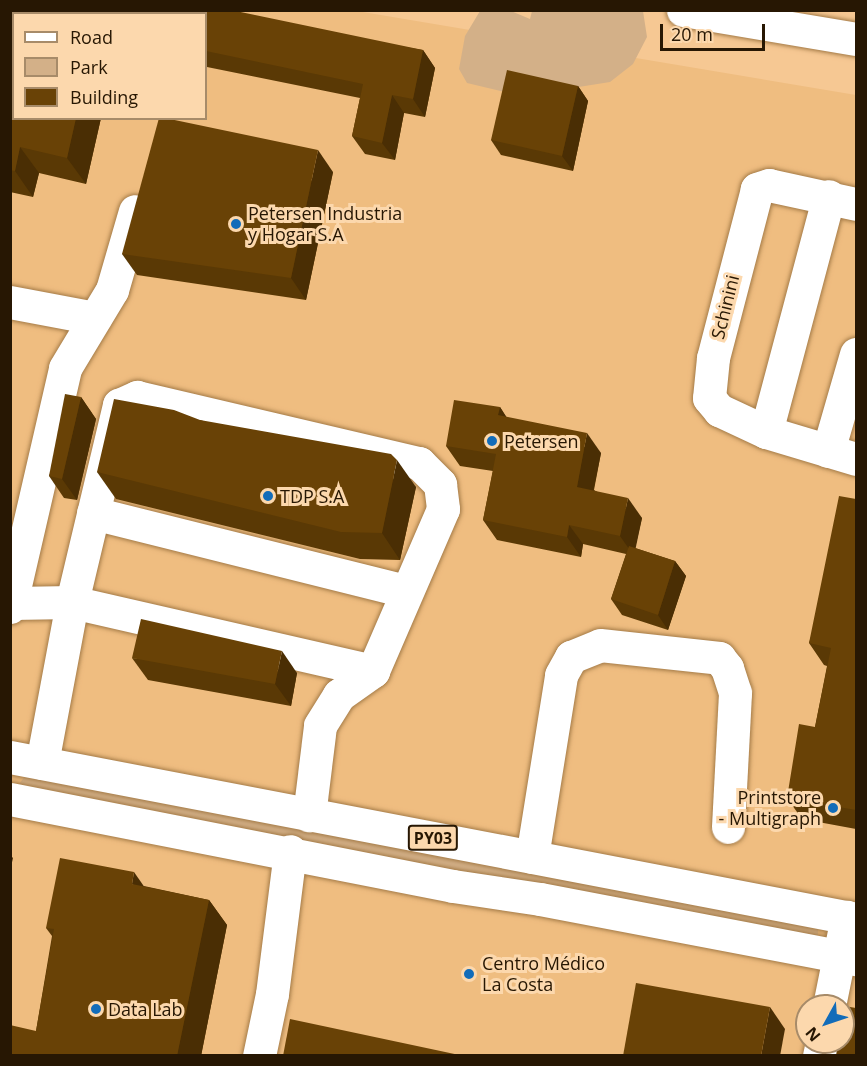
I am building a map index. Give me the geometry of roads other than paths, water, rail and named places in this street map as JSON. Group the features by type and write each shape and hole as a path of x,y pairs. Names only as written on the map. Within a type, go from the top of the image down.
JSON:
{"main road":[{"path":"683,10 856,39"},
{"name":"Schinini","path":"843,200 769,185 757,189 751,202 713,358 709,398 719,410 766,432 842,455 856,354"},
{"path":"142,187 112,290 65,368 11,605 72,602 373,671"},
{"path":"766,432 843,200"},
{"path":"10,302 95,318"},
{"path":"42,763 72,602 119,405 137,397 419,463 440,484 443,509 373,671 339,695 320,726 309,815"},
{"path":"93,513 406,591"},
{"path":"532,857 561,675 571,657 600,645 719,658 727,668 735,693 728,827"},
{"name":"PY03","path":"10,757 852,918"},
{"name":"PY03","path":"10,799 290,851 453,886 540,899 848,957"},
{"path":"259,1056 272,994 290,851"},
{"path":"834,994 848,957 852,918"}],"place":[{"name":"Petersen Industria y Hogar S.A","path":"236,224"},
{"name":"Petersen","path":"492,441"},
{"name":"TDP S.A","path":"268,496"},
{"name":"Printstore - Multigraph","path":"833,808"},
{"name":"Centro Médico La Costa","path":"469,974"},
{"name":"Data Lab","path":"96,1009"}]}
